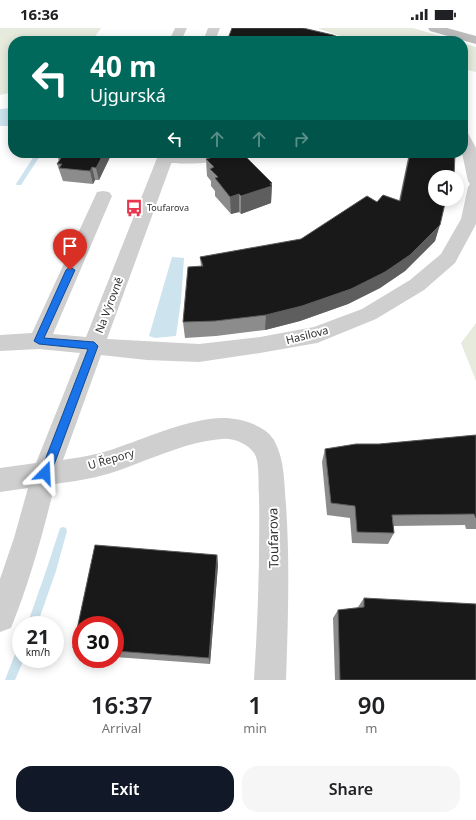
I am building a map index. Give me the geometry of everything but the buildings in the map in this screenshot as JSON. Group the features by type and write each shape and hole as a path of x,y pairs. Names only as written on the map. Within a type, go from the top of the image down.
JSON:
{"main road":[{"path":"434,28 462,36"},
{"path":"470,28 476,30"}],"street":[{"path":"468,148 471,155 476,182"},
{"name":"Na Výrovně","path":"0,617 28,538 45,473 165,158"},
{"name":"Hasilova","path":"0,343 39,341 147,351 200,352 260,345 316,335 353,311 369,314 417,285 448,258 470,219 476,187"},
{"path":"39,341 103,196"},
{"name":"U Řepory","path":"0,480 102,464 198,432 220,428"},
{"name":"Toufarova","path":"220,428 239,430 253,436 265,447 270,468 274,529 274,562 270,680"}],"shaded area":[{"path":"0,28 101,28 95,36 8,36 8,93 0,95"},
{"path":"317,28 413,28 440,36 340,36"},
{"path":"468,45 476,47 476,72 468,70"},
{"path":"476,323 476,381 461,343"}],"water":[{"path":"8,108 8,126 0,126 0,109"},
{"path":"172,257 184,258 181,301 176,336 155,338 149,336"}],"waterway":[{"path":"19,184 36,158"},
{"path":"35,616 63,531"},
{"path":"10,680 15,668"}],"place":[{"name":"Toufarova","path":"134,208"}],"route":[{"path":"45,473 94,346 39,341 70,270"}]}
